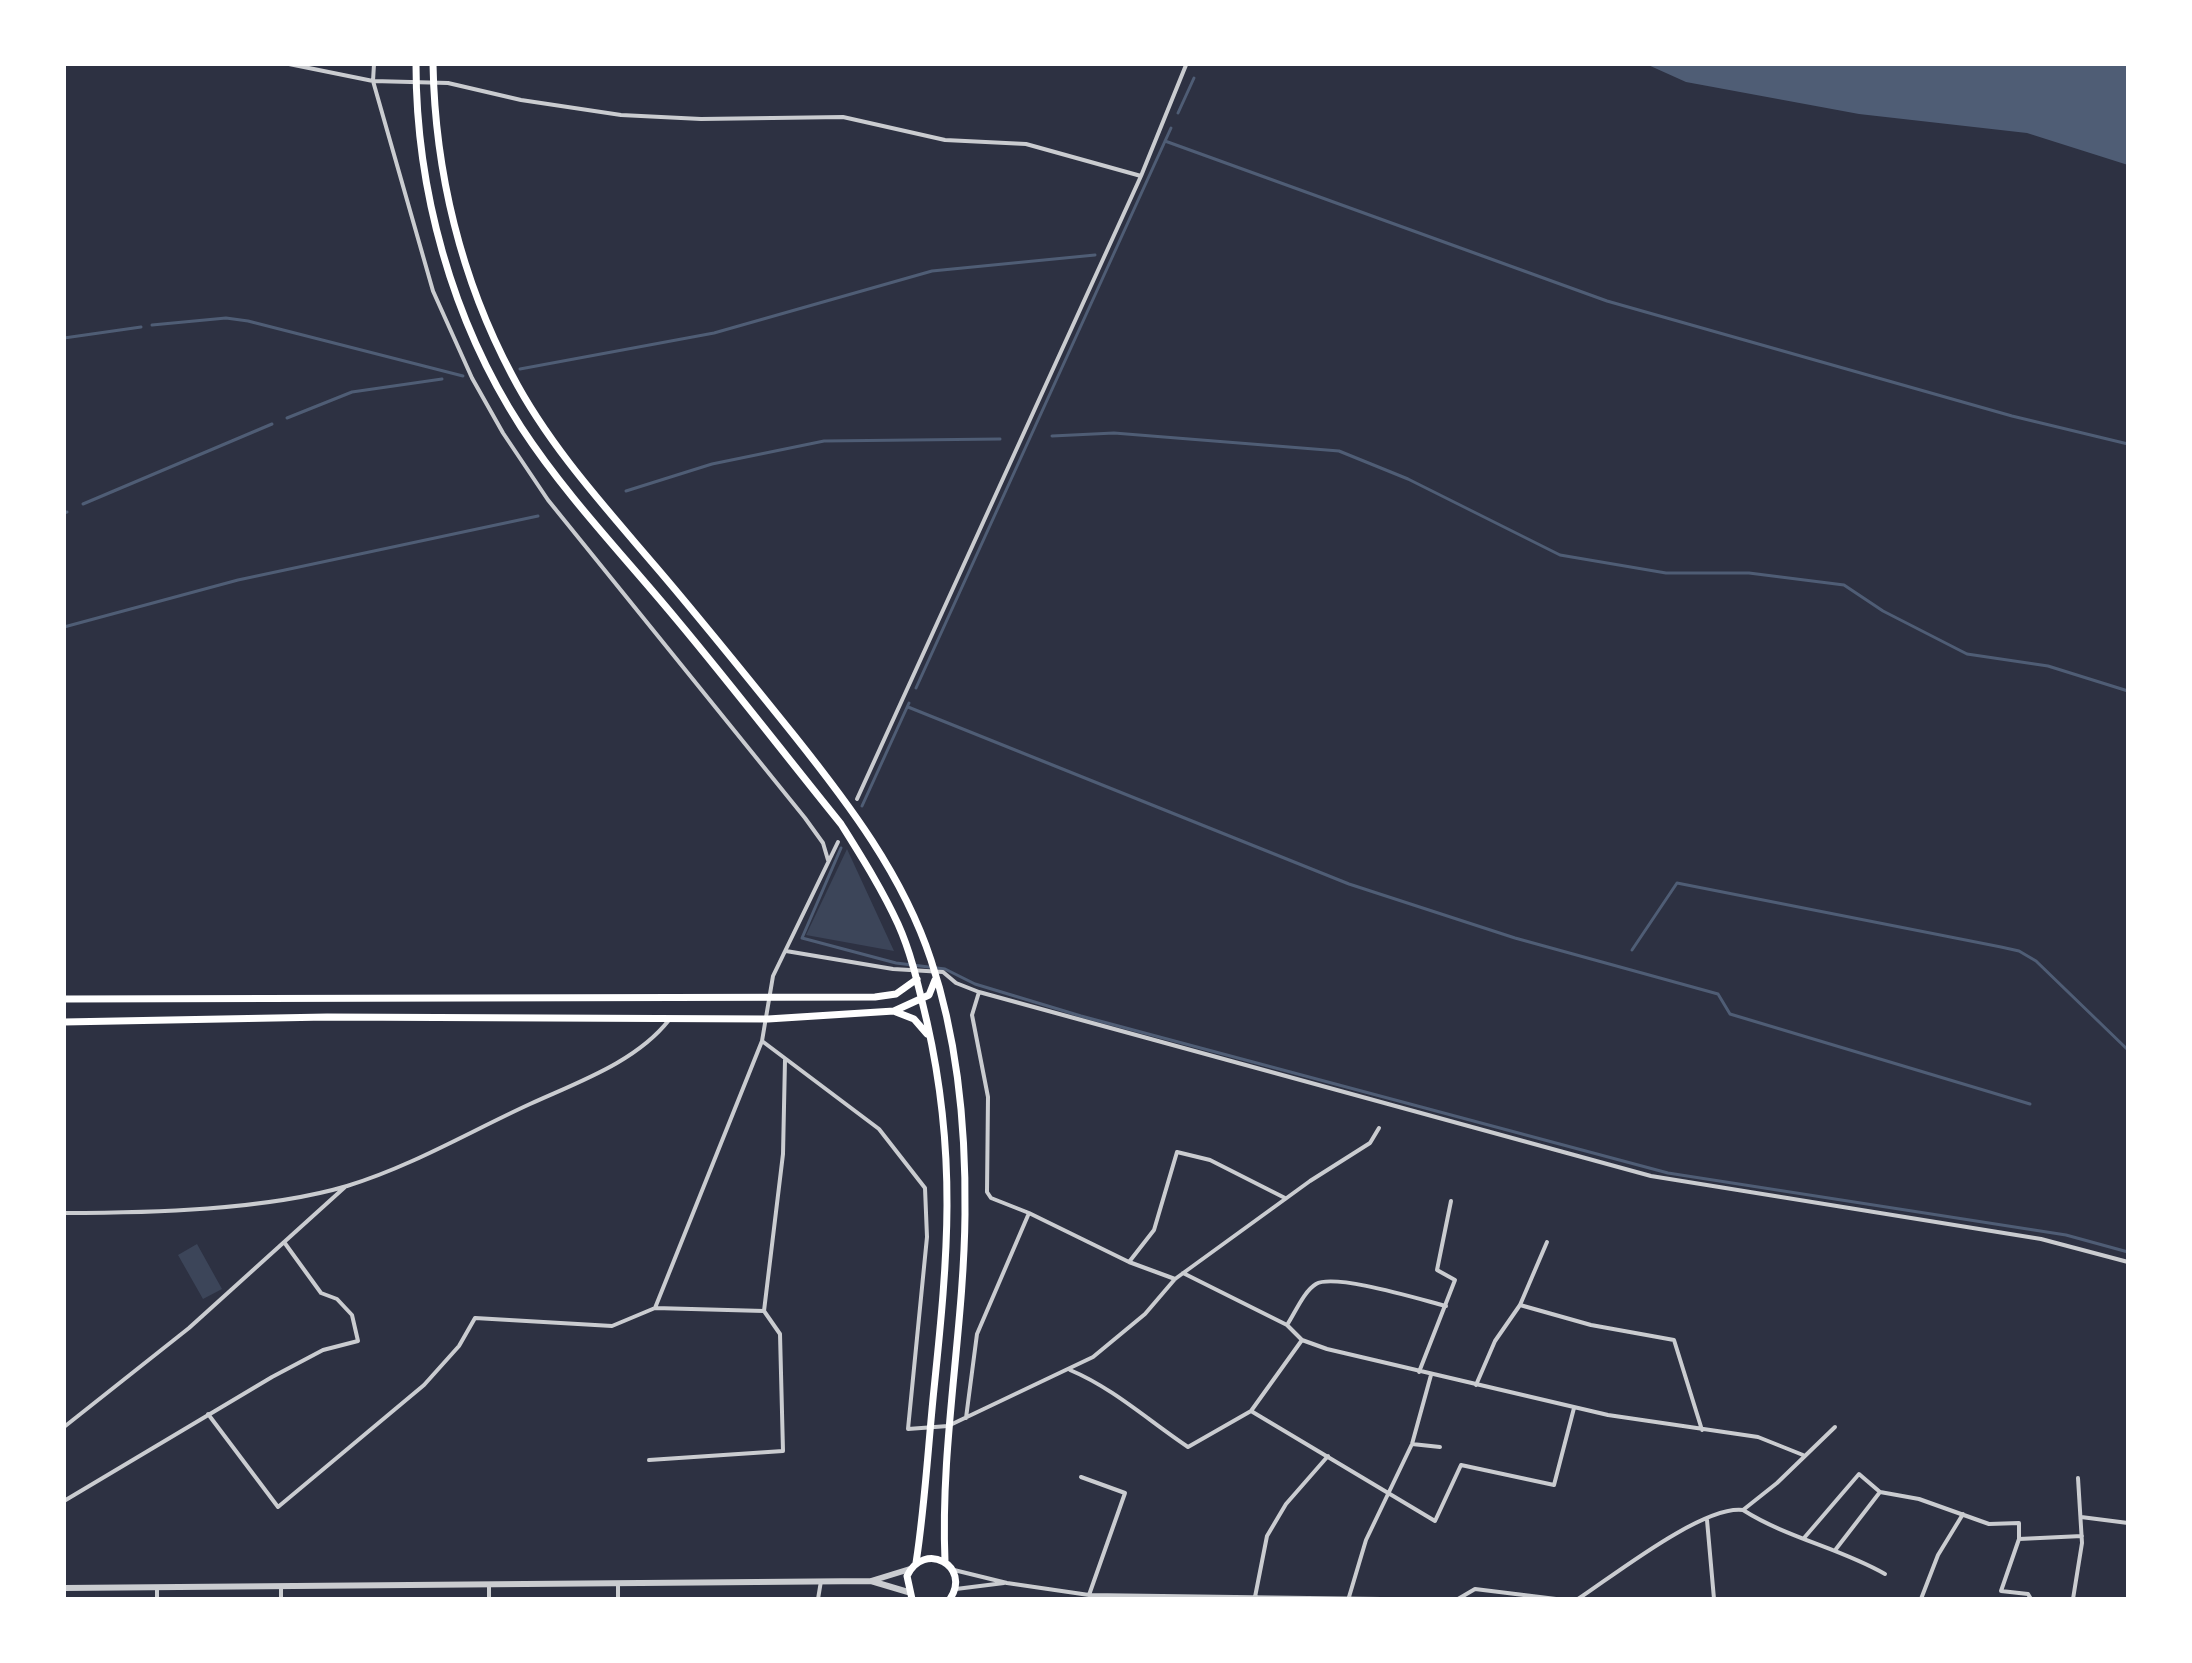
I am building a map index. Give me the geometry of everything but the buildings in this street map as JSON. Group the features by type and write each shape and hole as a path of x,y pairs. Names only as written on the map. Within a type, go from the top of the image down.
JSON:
{"highway":[{"path":"416,64 419,140 428,196 447,268 496,383 520,426 570,492 841,824 874,877 912,961 946,1122 949,1189 947,1263 924,1513 910,1596"},
{"path":"433,66 440,160 459,245 513,377 587,486 717,638 847,803 898,886 931,960 956,1058 965,1215 948,1426 943,1515 945,1561"},
{"path":"64,1022 327,1017 768,1019 894,1011 922,1000 934,989 935,975"},
{"path":"64,999 883,996 900,993 917,978"},
{"path":"536,998 536,1018"},
{"path":"599,998 599,1019"},
{"path":"894,1011 914,1019 930,1039"},
{"path":"913,1566 930,1557 945,1561 953,1570 956,1589 950,1599"}],"street":[{"path":"289,64 373,81 448,83 521,100 621,115 701,119 843,117 945,140 1026,144 1141,176"},
{"path":"374,64 373,81 433,291 472,378 503,433 566,523 805,818 823,843 828,860"},
{"path":"857,799 1141,176 1186,65"},
{"path":"655,1308 762,1041 768,1019 767,996 773,976 838,842"},
{"path":"786,951 893,969 943,972 956,983 979,992 1651,1176 2041,1239 2128,1262"},
{"path":"979,992 972,1015 988,1097 987,1192 991,1198 1129,1262 1175,1279"},
{"path":"64,1213 138,1212 226,1205 347,1186 443,1148 604,1069 647,1043 671,1018"},
{"path":"762,1041 879,1129 925,1188 927,1237 908,1429 948,1426 1093,1357 1145,1314 1175,1279 1285,1199 1370,1143 1379,1128"},
{"path":"649,1460 783,1451 780,1334 764,1311 783,1154 785,1057"},
{"path":"1129,1262 1154,1230 1177,1152 1210,1160 1285,1199"},
{"path":"64,1427 189,1328 347,1186"},
{"path":"1419,1372 1455,1280 1437,1270 1451,1201"},
{"path":"966,1418 977,1334 1029,1213"},
{"path":"64,1501 208,1414 323,1350 359,1340 352,1315 337,1299 321,1293 284,1242"},
{"path":"1476,1385 1495,1341 1520,1305 1547,1242"},
{"path":"1183,1273 1287,1325 1302,1340 1419,1372 1574,1408 1758,1437 1803,1455"},
{"path":"1287,1325 1313,1287 1323,1282 1364,1285 1446,1306"},
{"path":"1520,1305 1591,1325 1674,1340 1702,1430"},
{"path":"208,1414 278,1507 424,1385 459,1346 475,1318 612,1326 655,1308 764,1311"},
{"path":"1070,1370 1108,1387 1134,1411 1188,1447 1251,1411 1302,1340"},
{"path":"1349,1597 1366,1540 1412,1444 1431,1375"},
{"path":"1251,1411 1435,1521 1461,1465 1554,1485 1574,1408"},
{"path":"1578,1599 1672,1535 1707,1520 1743,1510 1777,1483 1835,1427"},
{"path":"1412,1444 1440,1447"},
{"path":"1255,1597 1267,1536 1291,1497 1328,1456"},
{"path":"1804,1538 1856,1474 1880,1492 1919,1499 1989,1524 2019,1523 2019,1539 2001,1591 2028,1594 2031,1599"},
{"path":"1081,1477 1125,1493 1089,1595"},
{"path":"2073,1599 2082,1536 2078,1478"},
{"path":"1836,1549 1880,1492"},
{"path":"1743,1510 1836,1549 1885,1574"},
{"path":"1921,1599 1938,1555 1963,1514"},
{"path":"2081,1517 2128,1523"},
{"path":"1707,1520 1714,1599"},
{"path":"2019,1539 2082,1536"},
{"path":"64,1588 871,1581 913,1566"},
{"path":"953,1570 1007,1583 1089,1595 1381,1599"},
{"path":"818,1599 821,1581"},
{"path":"871,1581 910,1596"},
{"path":"618,1583 618,1599"},
{"path":"956,1589 1007,1583"},
{"path":"489,1584 489,1599"},
{"path":"281,1586 281,1599"},
{"path":"157,1587 157,1599"},
{"path":"1458,1599 1475,1589 1556,1599"}],"shaded area":[{"path":"1646,64 2128,64 2128,165 2027,133 1859,114 1686,82"},
{"path":"847,849 894,951 806,935"},
{"path":"197,1244 222,1289 203,1299 178,1255"}],"waterway":[{"path":"1178,113 1194,78"},
{"path":"916,688 1171,128"},
{"path":"1165,141 1607,301 2012,416 2128,444"},
{"path":"520,369 714,333 932,271 1095,255"},
{"path":"152,325 226,318 248,321 463,376"},
{"path":"64,338 141,327"},
{"path":"287,418 352,392 442,379"},
{"path":"83,504 272,424"},
{"path":"1052,436 1114,433 1339,451 1408,479 1560,555 1666,573 1749,573 1844,585 1883,611 1967,654 2048,666 2128,691"},
{"path":"626,491 712,464 824,441 1000,439"},
{"path":"64,627 238,580 538,516"},
{"path":"862,806 909,703"},
{"path":"908,707 1349,884 1515,938 1718,994 1730,1014 2030,1104"},
{"path":"841,848 802,938 896,963 945,969 975,984 1081,1016 1668,1173 2066,1235 2128,1252"},
{"path":"1632,950 1677,883 2001,947 2019,951 2036,961 2128,1050"}]}
